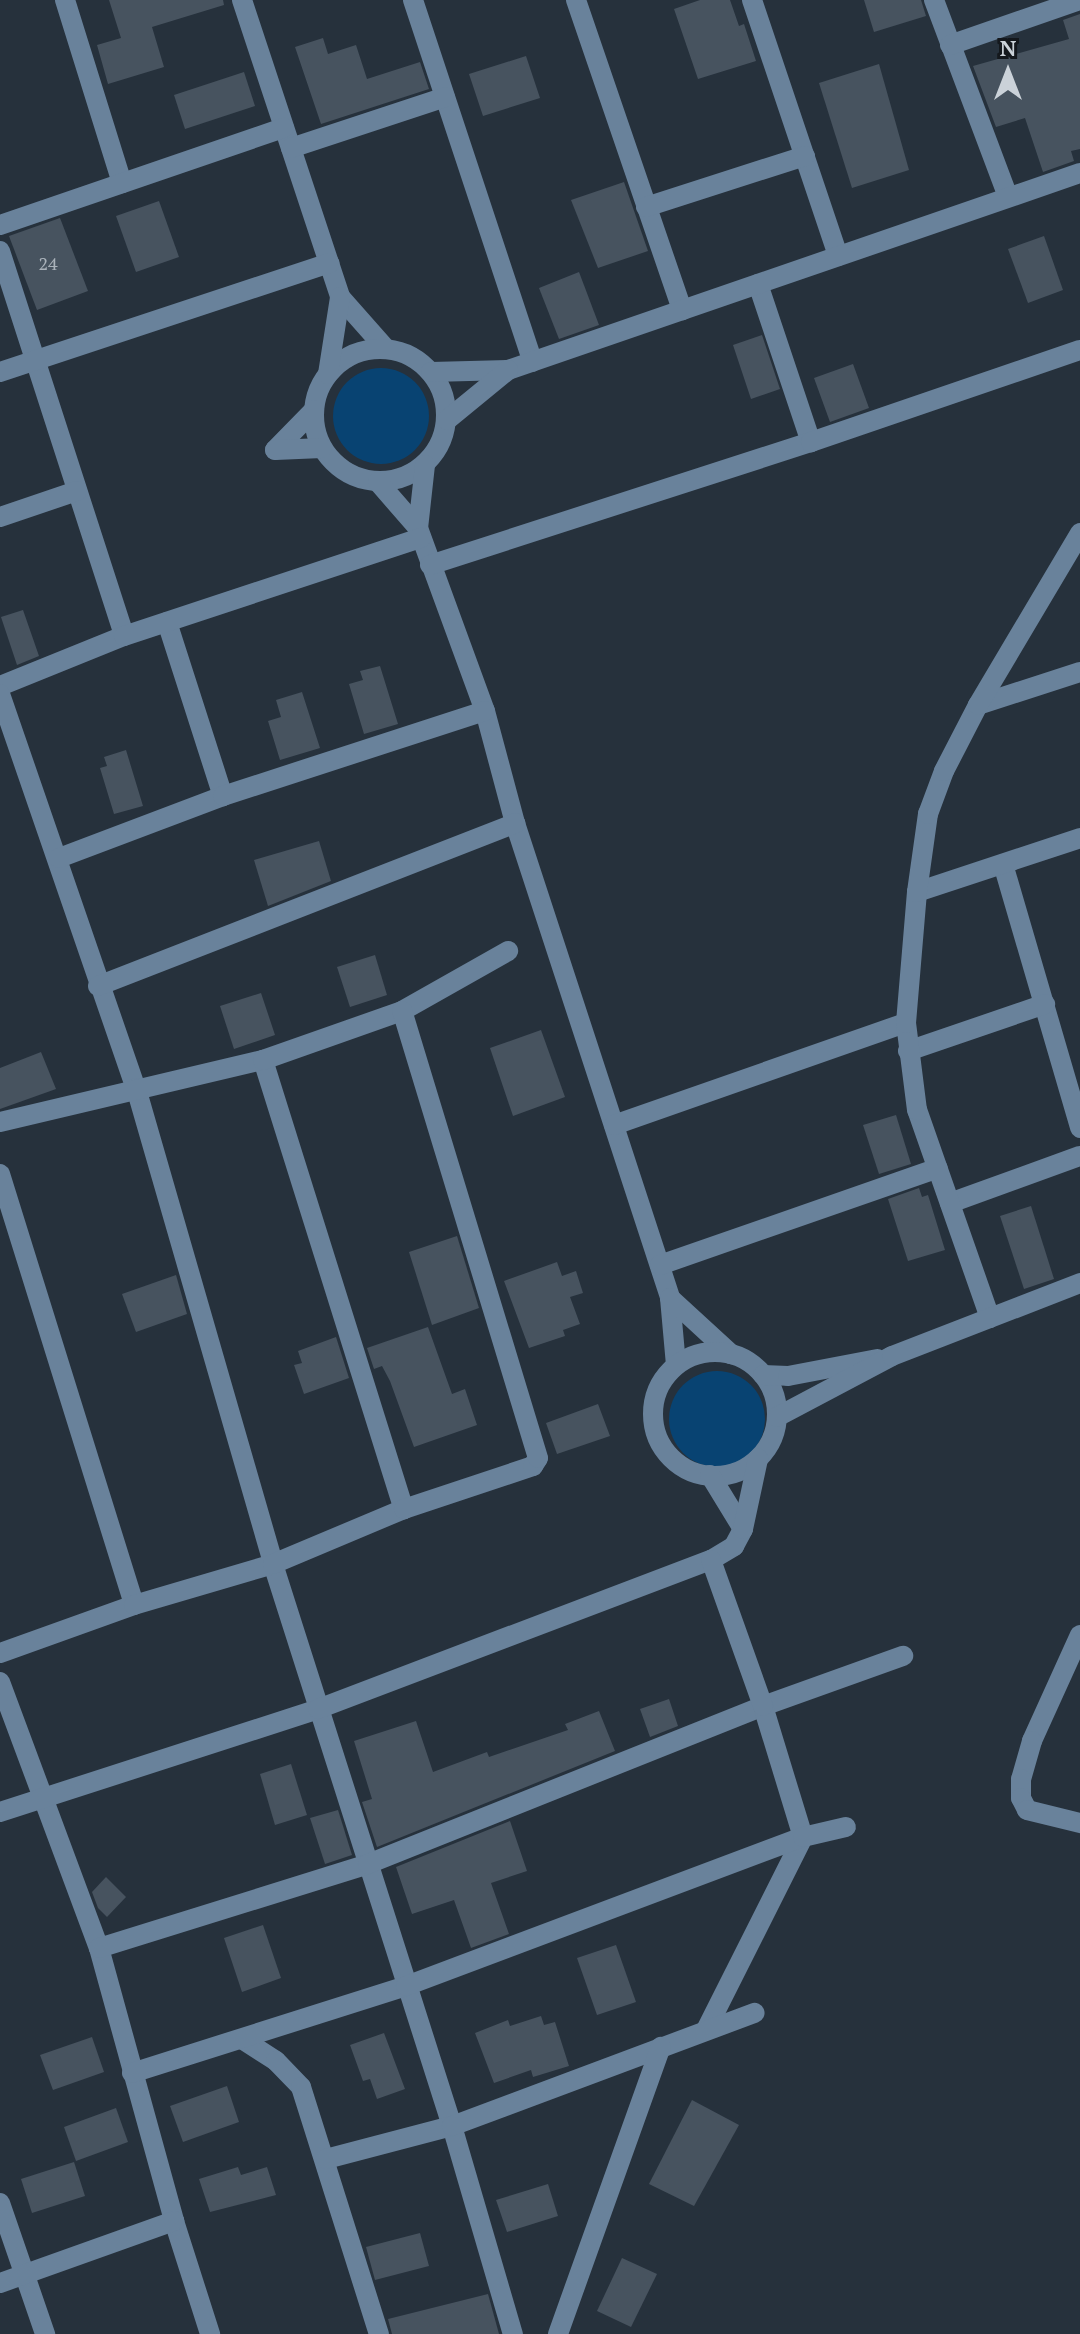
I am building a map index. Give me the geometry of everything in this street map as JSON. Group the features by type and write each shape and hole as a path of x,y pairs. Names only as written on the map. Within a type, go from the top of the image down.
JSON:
{"street":[{"path":"65,0 122,183"},
{"path":"242,0 340,297 386,349"},
{"path":"413,0 533,362"},
{"path":"576,0 682,310"},
{"path":"752,0 838,256"},
{"path":"934,0 1008,197"},
{"path":"950,45 1080,0"},
{"path":"291,148 445,97"},
{"path":"0,225 284,128"},
{"path":"646,207 805,156"},
{"path":"431,372 508,370 1080,173"},
{"path":"0,251 124,636"},
{"path":"0,372 329,263"},
{"path":"758,284 811,442"},
{"path":"328,374 340,297"},
{"path":"386,349 411,356 431,372 444,394 447,420 440,445 425,465 403,478 378,482 356,477 336,466 322,448 315,430 314,410 318,391 328,374 344,359 364,351 386,349"},
{"path":"430,565 811,442 1080,350"},
{"path":"447,420 508,370"},
{"path":"314,410 275,450 322,448"},
{"path":"425,465 420,533 485,711 515,823 660,1265 670,1298 676,1365"},
{"path":"378,482 420,533"},
{"path":"0,517 77,491"},
{"path":"0,686 124,636 420,533"},
{"path":"990,1318 917,1110 906,1023 917,892 928,814 944,771 978,705 1080,533"},
{"path":"167,622 223,796"},
{"path":"978,705 1080,672"},
{"path":"0,694 59,858 98,986 136,1088 273,1564 452,2126 513,2334"},
{"path":"59,858 223,796 485,711"},
{"path":"98,986 515,823"},
{"path":"917,892 1080,838"},
{"path":"1003,864 1080,1128"},
{"path":"0,1122 263,1060 402,1011 508,951"},
{"path":"908,1051 1045,1004"},
{"path":"0,1653 134,1605 273,1564 404,1509 533,1466 538,1450 402,1011"},
{"path":"614,1125 906,1023"},
{"path":"263,1060 404,1509"},
{"path":"950,1203 1080,1156"},
{"path":"660,1265 938,1168"},
{"path":"0,1174 134,1605"},
{"path":"777,1417 892,1356 1080,1283"},
{"path":"670,1298 731,1354"},
{"path":"0,1812 318,1709 711,1560 734,1546 743,1529 758,1459 771,1440 777,1417 774,1395 763,1375 743,1358 731,1354 693,1356 676,1365 656,1392 652,1408 656,1434 678,1464 710,1475 744,1468 758,1459"},
{"path":"763,1375 788,1376 892,1356"},
{"path":"710,1475 743,1529"},
{"path":"706,2030 803,1837 763,1706 711,1560"},
{"path":"1080,1635 1072,1671 1032,1741 1021,1779 1021,1798 1027,1810 1080,1823"},
{"path":"99,1948 368,1864 763,1706 903,1656"},
{"path":"0,1682 99,1948 174,2221 210,2334"},
{"path":"132,2073 406,1986 803,1837 846,1827"},
{"path":"326,2159 452,2126 755,2013"},
{"path":"242,2039 276,2061 301,2087 379,2334"},
{"path":"558,2334 661,2047"},
{"path":"0,2203 45,2334"},
{"path":"0,2283 174,2221"}],"shaded area":[{"path":"372,368 390,368 408,376 421,389 429,407 426,435 408,456 390,464 372,464 354,456 341,443 333,425 333,407 341,389 354,376"},
{"path":"717,1371 736,1374 751,1385 762,1400 765,1419 762,1438 751,1453 736,1464 717,1467 698,1464 683,1453 672,1438 669,1419 672,1400 683,1385 698,1374"}],"building":[{"path":"109,0 223,0 224,5 152,27 164,67 108,84 97,45 121,38"},
{"path":"700,0 730,0 739,26 744,24 756,61 698,79 674,9"},
{"path":"864,0 921,0 926,16 874,32"},
{"path":"1080,14 1080,149 1071,151 1074,161 1043,172 1025,118 996,127 973,66 1069,39 1063,20"},
{"path":"323,38 328,54 356,45 367,79 420,62 429,89 321,124 295,47"},
{"path":"526,56 540,98 483,116 469,74"},
{"path":"879,64 909,170 852,188 819,83"},
{"path":"244,72 255,106 185,129 174,95"},
{"path":"624,182 648,251 598,268 571,200"},
{"path":"159,201 179,257 136,272 116,216"},
{"path":"60,218 88,291 37,310 9,236"},
{"path":"1044,236 1063,290 1028,303 1008,249"},
{"path":"579,272 599,325 559,339 539,288"},
{"path":"762,335 780,389 751,399 733,345"},
{"path":"853,364 869,408 830,422 814,378"},
{"path":"23,610 39,656 17,665 1,617"},
{"path":"380,666 398,724 364,734 349,684 363,680 360,671"},
{"path":"302,692 320,748 280,760 268,721 281,717 276,700"},
{"path":"126,750 143,806 114,814 100,768 107,766 104,757"},
{"path":"319,841 331,881 268,906 254,860"},
{"path":"375,955 387,995 350,1007 337,967"},
{"path":"261,993 275,1035 234,1049 220,1006"},
{"path":"541,1030 565,1097 513,1116 490,1048"},
{"path":"41,1052 56,1089 0,1109 0,1068"},
{"path":"896,1115 911,1164 879,1174 863,1125"},
{"path":"919,1188 922,1197 928,1195 945,1250 908,1261 888,1199"},
{"path":"1031,1206 1054,1279 1024,1289 1000,1216"},
{"path":"457,1236 479,1308 432,1325 409,1252"},
{"path":"557,1262 562,1276 576,1271 583,1293 570,1297 580,1324 563,1330 565,1336 529,1348 504,1281"},
{"path":"176,1275 187,1314 136,1332 122,1294"},
{"path":"428,1327 452,1394 465,1389 477,1425 414,1447 390,1381 382,1366 374,1369 367,1348"},
{"path":"336,1337 349,1378 304,1394 294,1365 302,1363 298,1351"},
{"path":"598,1404 610,1436 557,1454 546,1423"},
{"path":"669,1699 678,1726 650,1737 640,1709"},
{"path":"599,1711 615,1751 377,1847 362,1802 372,1799 354,1741 416,1721 433,1772 487,1752 489,1757 568,1730 565,1724"},
{"path":"291,1764 307,1815 275,1825 260,1774"},
{"path":"338,1810 352,1855 325,1864 310,1818"},
{"path":"510,1821 527,1871 491,1883 509,1934 471,1948 454,1900 412,1914 396,1867"},
{"path":"106,1877 126,1897 107,1917 98,1908 92,1892"},
{"path":"263,1925 281,1978 242,1992 224,1938"},
{"path":"616,1945 636,2002 597,2015 577,1958"},
{"path":"541,2016 544,2025 555,2022 569,2066 533,2077 531,2070 494,2083 475,2033 508,2020 510,2026"},
{"path":"384,2033 405,2089 377,2099 370,2079 363,2081 350,2045"},
{"path":"92,2037 104,2072 53,2090 40,2055"},
{"path":"227,2086 239,2122 183,2142 170,2106"},
{"path":"692,2100 739,2125 694,2206 649,2184"},
{"path":"116,2108 128,2142 76,2161 64,2127"},
{"path":"74,2162 85,2196 32,2213 21,2179"},
{"path":"238,2167 241,2175 267,2167 276,2195 210,2212 199,2179"},
{"path":"548,2184 558,2216 507,2232 496,2200"},
{"path":"420,2233 429,2266 375,2280 366,2247"},
{"path":"622,2258 657,2274 631,2327 597,2311"},
{"path":"488,2294 499,2334 392,2334 388,2319"}]}
